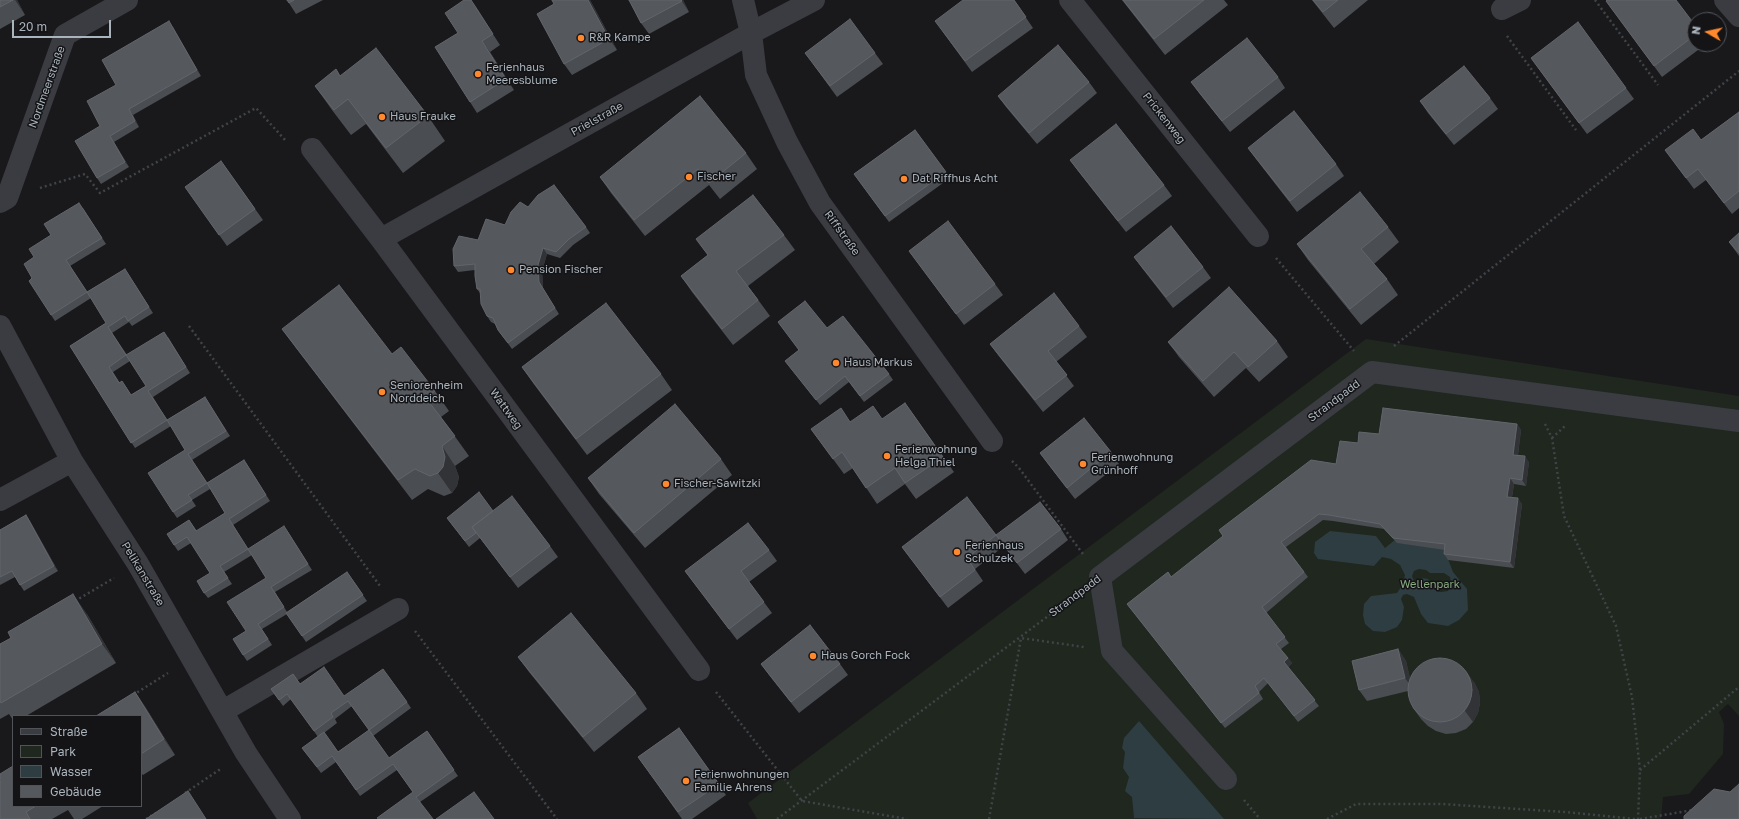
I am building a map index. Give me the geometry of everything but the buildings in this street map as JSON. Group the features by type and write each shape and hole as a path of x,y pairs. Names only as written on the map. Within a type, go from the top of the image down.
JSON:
{"street":[{"name":"Nordmeerstraße","path":"4,200 66,34 127,0"},
{"name":"Riffstraße","path":"743,0 751,33 756,74 787,142 820,203 992,441"},
{"name":"Prielstraße","path":"381,239 751,33 814,0"},
{"name":"Prickenweg","path":"1070,0 1258,236"},
{"path":"1725,0 1739,16"},
{"name":"Wattweg","path":"312,149 381,239 698,670"},
{"name":"Pelikanstraße","path":"0,326 72,461 138,564 246,753 290,819"},
{"path":"1372,372 1739,421"},
{"name":"Strandpadd","path":"1100,577 1372,372"},
{"path":"0,500 72,461"},
{"path":"1100,577 1112,651 1226,779"},
{"path":"223,711 398,609"}],"path":[{"path":"1595,0 1658,85"},
{"path":"1511,4 1507,37 1576,130"},
{"path":"1258,236 1372,372 1383,355 1739,71"},
{"path":"4,200 85,174 100,193 256,108 286,141 312,149"},
{"path":"189,326 398,609 557,819"},
{"path":"1529,394 1552,438 1564,516 1616,626 1632,697 1640,770 1638,819"},
{"path":"992,441 1019,468 1100,577"},
{"path":"69,604 138,564"},
{"name":"Strandpadd","path":"777,819 1021,638 1100,577"},
{"path":"989,819 1021,638 1112,651"},
{"path":"132,695 192,658"},
{"path":"698,670 802,801 907,819"},
{"path":"1640,770 1739,687"},
{"path":"184,794 246,753"},
{"path":"1327,819 1356,804 1442,804 1565,812 1638,819 1694,809"},
{"path":"146,819 158,811"}],"green space":[{"name":"Wellenpark","path":"1366,339 1739,396 1739,716 1728,704 1719,712 1724,724 1723,754 1689,794 1663,797 1661,819 757,819 748,803"}],"water":[{"path":"1330,531 1376,536 1385,548 1396,539 1448,547 1448,559 1453,572 1467,589 1468,610 1459,620 1448,626 1428,623 1421,614 1414,597 1407,594 1403,595 1401,599 1404,607 1402,620 1397,627 1385,632 1373,631 1365,624 1363,615 1364,604 1371,596 1397,593 1403,584 1405,575 1400,565 1391,559 1382,557 1374,566 1318,559 1314,553 1315,542","holes":["1419,569 1426,570 1430,573 1444,573 1450,577 1451,583 1448,591 1441,592 1435,590 1428,579 1422,578 1418,582 1414,581 1412,576 1414,571"]},
{"path":"1139,721 1224,819 1134,818 1132,797 1125,791 1129,777 1123,768 1125,752 1122,748 1124,738"}],"place":[{"name":"R&R Kampe","path":"581,38"},
{"name":"Ferienhaus Meeresblume","path":"478,74"},
{"name":"Haus Frauke","path":"382,117"},
{"name":"Fischer","path":"689,177"},
{"name":"Dat Riffhus Acht","path":"904,179"},
{"name":"Pension Fischer","path":"511,270"},
{"name":"Haus Markus","path":"836,363"},
{"name":"Seniorenheim Norddeich","path":"382,392"},
{"name":"Ferienwohnung Helga Thiel","path":"887,456"},
{"name":"Ferienwohnung Grünhoff","path":"1083,464"},
{"name":"Fischer-Sawitzki","path":"666,484"},
{"name":"Ferienhaus Schulzek","path":"957,552"},
{"name":"Haus Gorch Fock","path":"813,656"},
{"name":"Ferienwohnungen Familie Ahrens","path":"686,781"}]}
